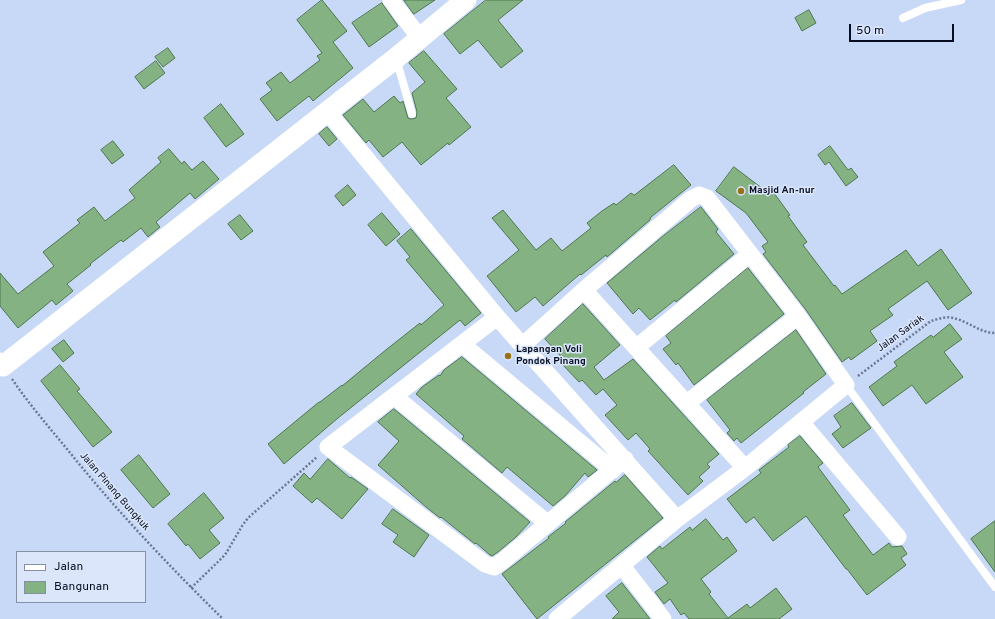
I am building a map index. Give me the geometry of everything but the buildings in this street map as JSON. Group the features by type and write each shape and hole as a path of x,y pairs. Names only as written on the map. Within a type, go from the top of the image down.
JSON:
{"street":[{"path":"391,0 420,38"},
{"path":"2,364 396,58 466,0"},
{"path":"328,111 497,317 523,344 619,465"},
{"path":"523,344 691,199 699,195 706,198 798,316 846,385 745,468 677,519 557,619"},
{"path":"637,347 750,254"},
{"path":"584,290 745,468"},
{"path":"687,403 798,316"},
{"path":"497,317 328,447 485,564 494,567 619,465"},
{"path":"462,344 619,465 677,519"},
{"path":"394,396 547,524"},
{"path":"801,422 898,537"},
{"path":"622,566 663,619"}],"lane":[{"path":"903,18 925,8 961,0"},
{"path":"396,58 412,114"},
{"path":"846,385 995,587"}],"path":[{"name":"Jalan Sariak","path":"846,385 931,321 952,317 975,326 982,331 995,333"},
{"name":"Jalan Pinang Bungkuk","path":"2,364 23,396 95,483 171,568 223,619"},
{"path":"191,588 225,554 248,518 328,447"}],"place":[{"name":"Masjid An-nur","path":"741,191"},
{"name":"Lapangan Voli Pondok Pinang","path":"508,356"}]}
